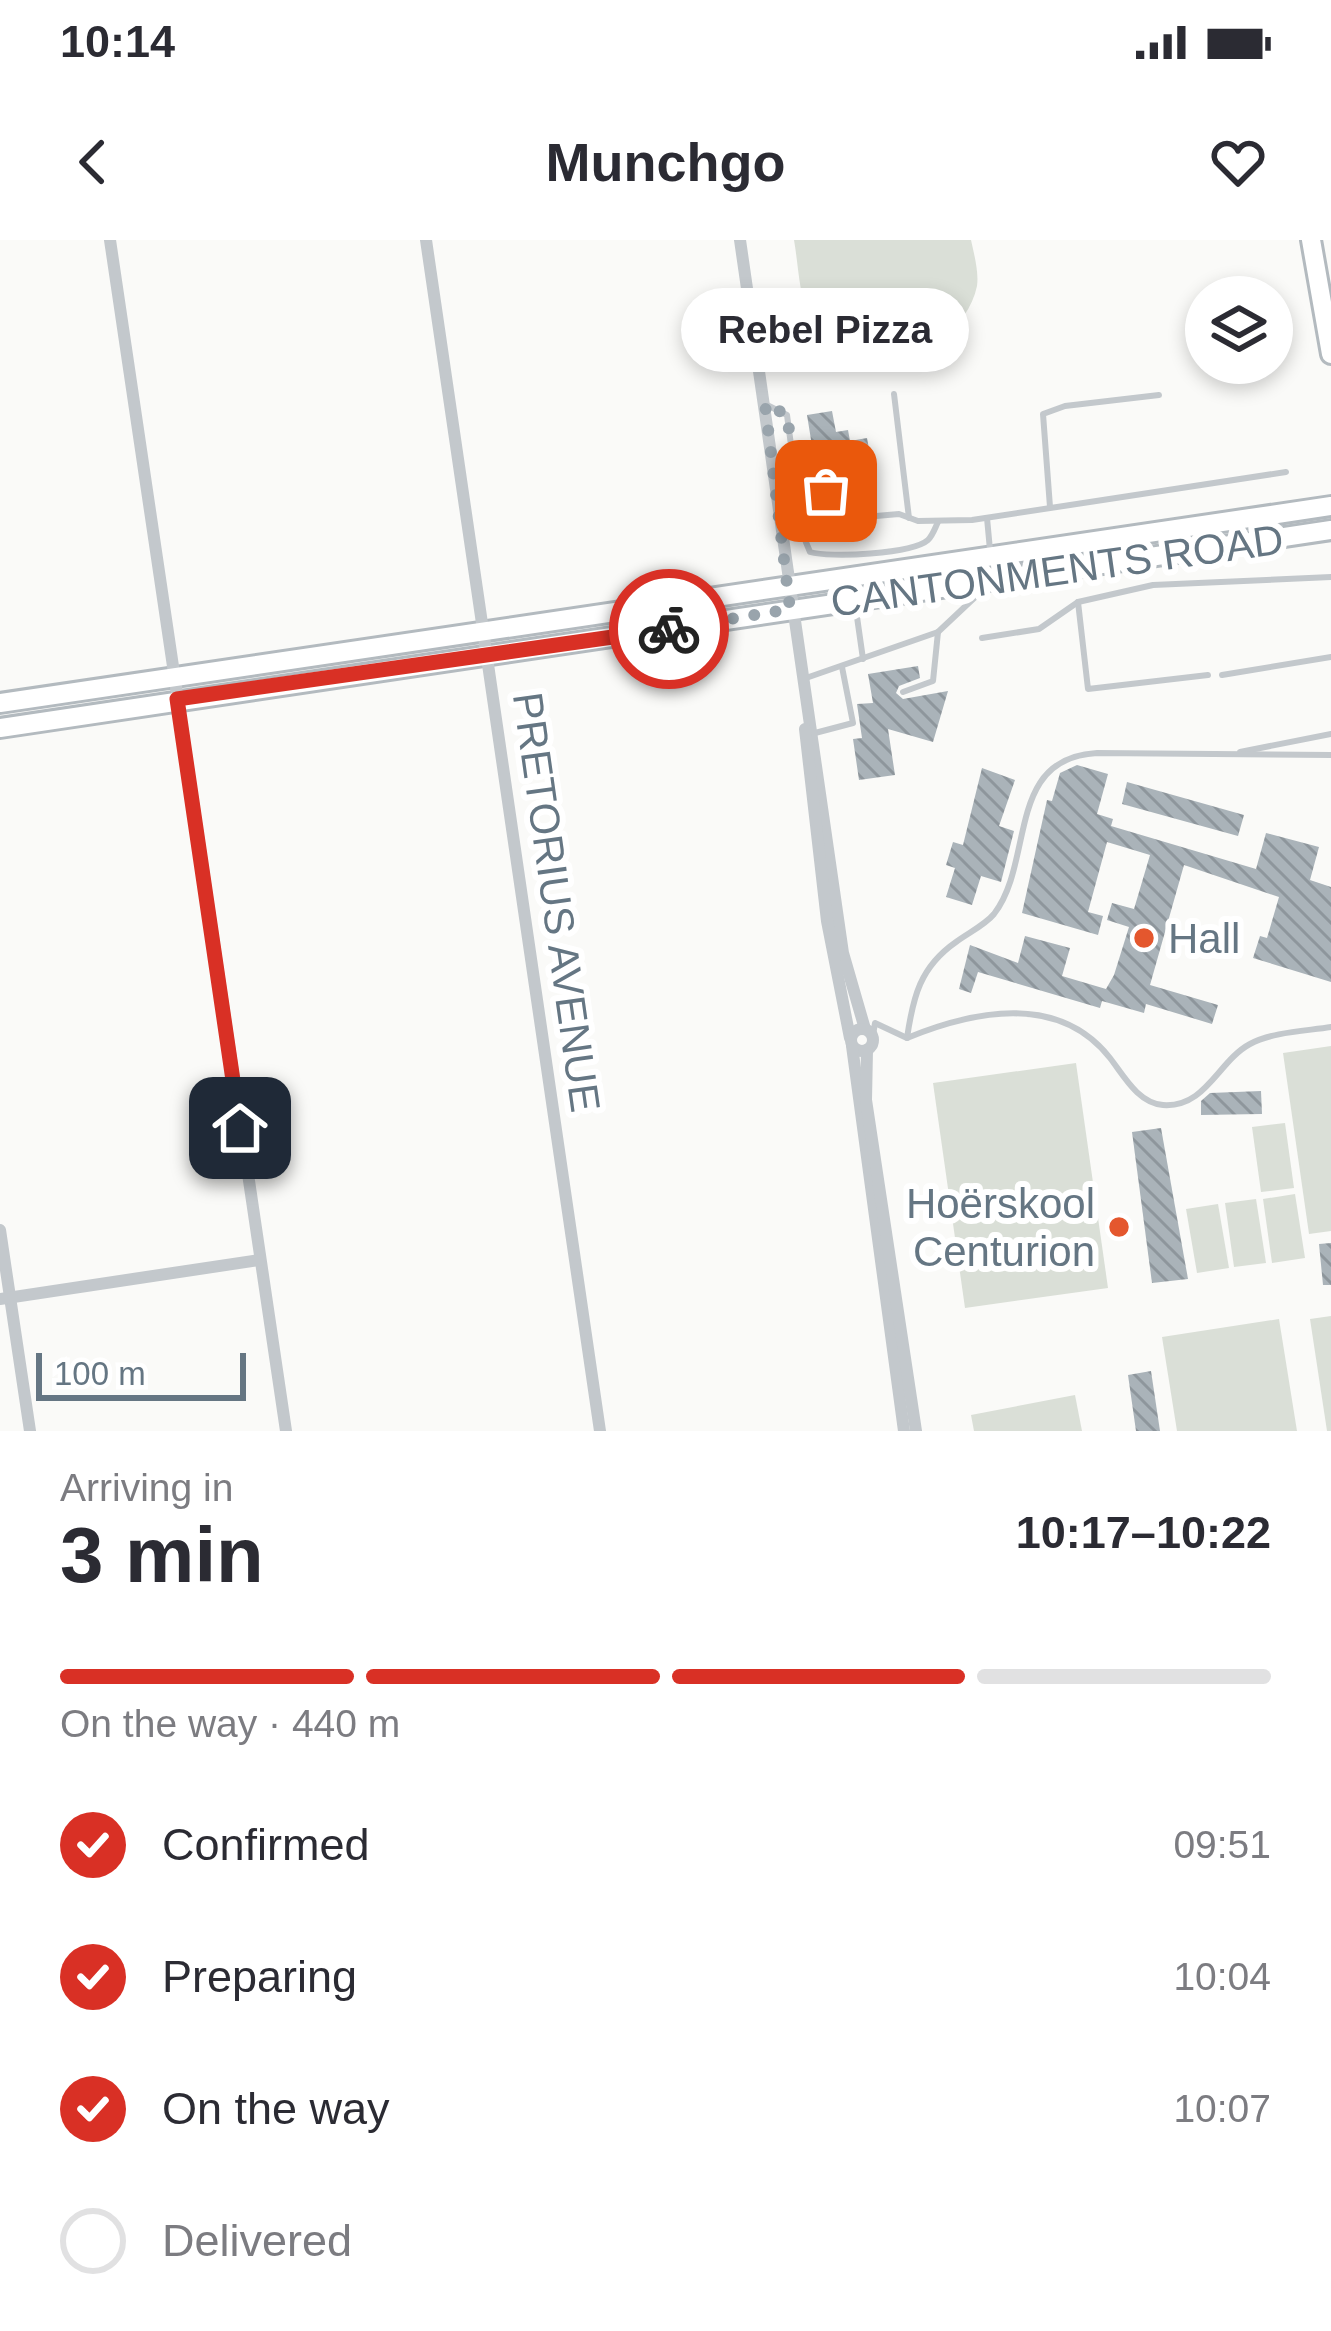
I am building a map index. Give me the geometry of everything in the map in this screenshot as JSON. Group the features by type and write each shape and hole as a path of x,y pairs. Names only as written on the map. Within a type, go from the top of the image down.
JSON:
{"main road":[{"path":"1311,240 1331,354"},
{"name":"CANTONMENTS ROAD","path":"0,728 176,689 486,632 1331,506"},
{"name":"CANTONMENTS ROAD","path":"0,703 176,689 489,654 1331,530"}],"street":[{"path":"110,240 286,1431"},
{"name":"PRETORIUS AVENUE","path":"426,240 600,1431"},
{"path":"740,240 811,758 843,953 869,1032 866,1100 889,1287"},
{"path":"806,710 826,921 851,1042 906,1403 916,1431"},
{"path":"851,1042 869,1032"},
{"path":"851,1042 867,1050"},
{"path":"0,1230 5,1298 30,1431"},
{"path":"5,1298 259,1260"},
{"path":"904,1431 906,1403"}],"lane":[{"path":"894,394 909,518"},
{"path":"1051,508 1043,414 1065,406 1159,394"},
{"path":"765,404 787,415 806,548 832,556 915,545 928,540 938,522"},
{"path":"793,459 821,460 830,520"},
{"path":"800,513 830,520 987,518 1286,472"},
{"path":"801,680 938,632 993,580 987,518"},
{"path":"982,638 1039,629 1078,602 1153,584 1331,577"},
{"path":"855,600 863,659"},
{"path":"1078,602 1088,688 1208,675"},
{"path":"903,692 933,681 938,632"},
{"path":"1222,675 1331,657"},
{"path":"811,734 853,723 842,668"},
{"path":"1236,753 1331,734"},
{"path":"907,1038 914,989 950,946 996,911 1025,819 1052,766 1076,754 1331,755"},
{"path":"869,1032 875,1023 907,1038 1002,1010 1036,1013 1074,1027 1106,1052 1145,1099 1168,1105 1193,1099 1255,1041 1331,1027"}],"shaded area":[{"path":"794,240 971,240 977,286 968,310 932,345 908,355 858,357 835,347 810,320"},
{"path":"1331,1046 1331,1231 1309,1234 1283,1053"},
{"path":"1076,1063 1108,1288 965,1308 933,1083"},
{"path":"1285,1123 1294,1188 1261,1192 1252,1127"},
{"path":"1295,1194 1305,1258 1272,1263 1263,1199"},
{"path":"1256,1199 1266,1263 1234,1267 1225,1203"},
{"path":"1218,1204 1229,1268 1197,1273 1186,1209"},
{"path":"1331,1316 1331,1431 1327,1431 1310,1319"},
{"path":"1279,1319 1297,1431 1177,1431 1162,1337"},
{"path":"1075,1395 1082,1431 974,1431 971,1415"}],"building":[{"path":"832,411 836,432 848,430 850,441 867,438 876,488 838,495 831,449 813,452 807,415"},
{"path":"918,666 920,678 899,686 896,693 903,699 948,691 933,742 888,729 895,775 859,780 853,739 862,738 857,704 873,703 868,674"},
{"path":"1077,765 1108,774 1097,814 1113,819 1111,826 1256,869 1266,833 1319,847 1310,880 1331,887 1331,982 1253,958 1260,936 1267,938 1279,897 1184,865 1150,985 1218,1005 1212,1024 1146,1004 1144,1013 1102,1001 1100,1008 978,972 971,993 959,989 970,945 1018,963 1025,936 1070,948 1062,976 1106,989 1114,975 1129,927 1107,920 1112,903 1134,909 1150,855 1107,842 1088,912 1103,916 1098,935 1022,913 1047,800 1052,801 1060,773"},
{"path":"982,768 1015,780 999,826 1014,831 1001,882 981,876 972,905 946,897 955,868 946,865 953,842 963,845"},
{"path":"1127,782 1244,815 1238,836 1122,804"},
{"path":"1261,1091 1262,1114 1201,1115 1201,1101 1210,1093"},
{"path":"1161,1128 1188,1279 1152,1283 1132,1132"},
{"path":"1331,1243 1331,1285 1323,1285 1319,1244"},
{"path":"1151,1371 1160,1431 1136,1431 1128,1375"}],"way so far":[{"path":"669,629 790,609 765,404 787,415 793,459 814,456 821,460 826,491"}],"place":[{"name":"Rebel Pizza","path":"826,491"},
{"name":"Hall","path":"1144,938"},
{"name":"Hoërskool Centurion","path":"1119,1227"}],"route":[{"path":"240,1128 177,699 669,629"}]}
